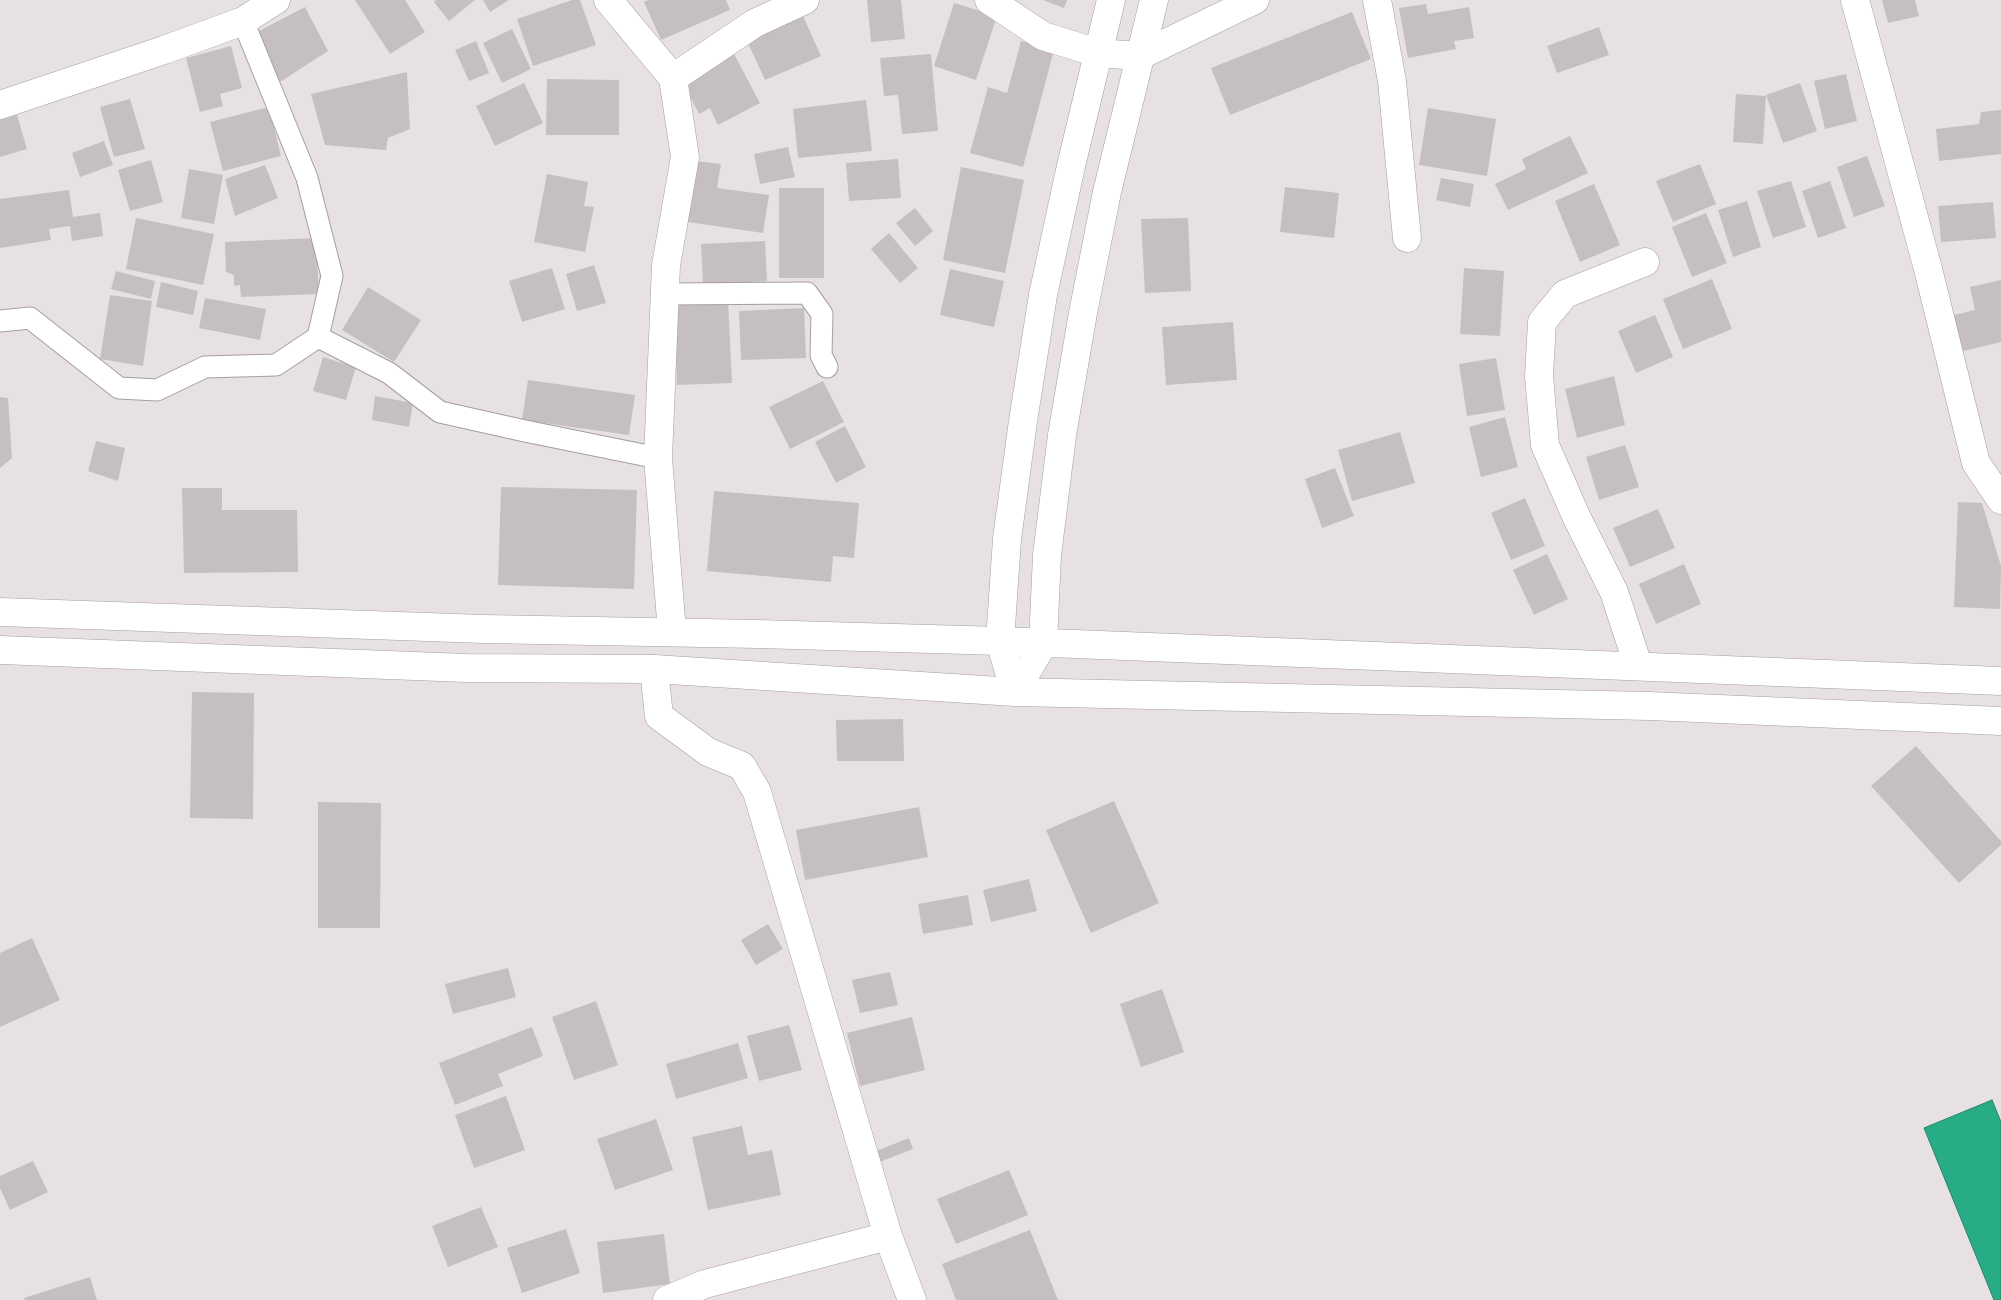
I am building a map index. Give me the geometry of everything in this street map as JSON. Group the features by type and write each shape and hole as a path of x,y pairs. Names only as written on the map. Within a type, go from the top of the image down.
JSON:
{"street":[{"path":"0,105 242,22 276,0"},
{"path":"608,0 673,78 685,157 666,265 658,458 672,632"},
{"path":"673,78 755,24 805,0"},
{"path":"989,0 1043,36 1098,53 1139,56 1255,0"},
{"path":"1015,692 1000,641 1008,538 1023,421 1043,295 1070,166 1111,0"},
{"path":"1015,692 1043,644 1047,555 1062,435 1083,313 1107,192 1154,0"},
{"path":"1377,0 1392,81 1407,238"},
{"path":"1855,0 1928,269 1976,463 2001,500"},
{"path":"1638,666 1614,592 1576,516 1545,445 1539,376 1542,322 1565,294 1645,262"},
{"path":"0,612 484,629 1000,641 2001,681"},
{"path":"0,650 466,668 654,669 1015,692 1649,706 2001,721"},
{"path":"654,669 659,716 708,752 742,766 757,792 888,1236 912,1300"},
{"path":"667,1300 705,1284 888,1236"}],"lane":[{"path":"0,321 30,318 119,388 148,390 157,390 205,367 276,364 318,337 332,276 307,178 242,22"},
{"path":"665,294 807,293 822,314 821,355 827,367"},
{"path":"318,337 389,372 440,412 658,458"}],"shaded area":[{"path":"1992,1100 2001,1122 2001,1300 1994,1300 1924,1128"}],"building":[{"path":"355,0 405,0 425,32 390,54"},
{"path":"436,0 475,0 449,21 434,2"},
{"path":"483,0 509,0 490,12"},
{"path":"572,0 580,0 596,45 533,66 517,19"},
{"path":"648,0 726,0 730,10 661,40 644,2"},
{"path":"867,0 901,0 905,39 871,42"},
{"path":"1043,0 1067,0 1064,8"},
{"path":"1882,0 1915,0 1919,16 1888,23"},
{"path":"954,3 997,16 976,80 934,66"},
{"path":"1426,4 1428,14 1469,7 1474,38 1454,41 1456,49 1408,58 1399,8"},
{"path":"305,7 328,51 280,82 257,32"},
{"path":"1352,12 1371,59 1230,115 1211,68"},
{"path":"803,16 821,56 765,80 747,41"},
{"path":"1599,27 1609,55 1557,73 1547,46"},
{"path":"512,29 531,69 502,83 483,43"},
{"path":"476,41 489,73 469,81 455,50"},
{"path":"1021,41 1054,50 1023,167 970,153 988,87 1007,93"},
{"path":"231,46 242,88 220,94 223,106 200,112 186,58"},
{"path":"734,54 760,103 718,125 710,108 699,114 682,81"},
{"path":"931,54 938,131 902,134 898,95 884,96 880,58"},
{"path":"407,72 410,129 388,138 386,150 325,145 311,94"},
{"path":"1846,74 1857,121 1825,129 1814,81"},
{"path":"547,79 619,80 619,135 546,135"},
{"path":"524,83 543,123 495,146 476,106"},
{"path":"1800,83 1817,131 1783,143 1766,95"},
{"path":"1736,94 1766,96 1763,144 1733,142"},
{"path":"130,99 145,149 114,157 100,107"},
{"path":"866,100 872,151 798,158 793,109"},
{"path":"269,107 281,156 223,171 210,122"},
{"path":"1428,108 1496,119 1487,176 1419,165"},
{"path":"2001,110 2001,154 1939,161 1936,129 1979,124 1981,112"},
{"path":"17,115 27,149 0,157 0,120"},
{"path":"1570,136 1588,173 1508,210 1495,184 1526,169 1522,159"},
{"path":"104,141 113,165 80,177 72,153"},
{"path":"788,147 795,177 760,184 754,154"},
{"path":"1867,156 1885,206 1854,217 1837,167"},
{"path":"898,159 901,198 849,201 846,163"},
{"path":"151,160 163,202 130,211 118,170"},
{"path":"696,161 721,164 717,188 769,195 763,233 688,222"},
{"path":"1700,164 1716,204 1673,222 1656,181"},
{"path":"265,165 278,198 235,216 225,179"},
{"path":"961,167 1024,180 1005,273 943,260"},
{"path":"189,169 223,175 214,224 181,218"},
{"path":"547,174 588,182 584,206 594,207 585,252 534,242"},
{"path":"1441,178 1474,184 1470,207 1436,200"},
{"path":"1791,181 1806,227 1773,238 1757,191"},
{"path":"1830,181 1846,228 1818,238 1802,191"},
{"path":"1594,184 1620,245 1580,262 1555,201"},
{"path":"1285,187 1339,193 1334,238 1280,232"},
{"path":"779,188 824,188 824,278 779,278"},
{"path":"69,190 73,217 100,213 103,236 72,241 70,226 49,229 51,240 0,248 0,199"},
{"path":"1747,201 1761,247 1733,257 1718,210"},
{"path":"1993,202 1996,238 1941,242 1938,206"},
{"path":"915,208 933,231 915,246 896,223"},
{"path":"1706,213 1727,263 1692,277 1672,227"},
{"path":"136,218 214,234 203,285 126,269"},
{"path":"1188,218 1191,291 1145,293 1141,219"},
{"path":"889,233 918,268 900,283 871,249"},
{"path":"316,238 319,294 241,297 240,285 234,286 234,275 226,272 225,242"},
{"path":"765,241 767,281 703,284 701,244"},
{"path":"594,265 606,303 577,311 566,274"},
{"path":"552,268 565,309 522,322 509,281"},
{"path":"1464,268 1504,271 1500,336 1460,334"},
{"path":"950,269 1004,281 994,327 940,315"},
{"path":"116,271 155,281 151,299 111,289"},
{"path":"1712,279 1732,329 1683,349 1663,299"},
{"path":"2001,280 2001,342 1959,352 1950,316 1975,310 1970,287"},
{"path":"161,282 198,291 193,315 156,307"},
{"path":"368,287 421,320 394,362 342,330"},
{"path":"110,295 152,301 143,366 100,359"},
{"path":"205,298 266,309 260,340 199,328"},
{"path":"728,300 732,383 677,385 674,303"},
{"path":"804,308 806,358 741,360 739,311"},
{"path":"1655,315 1673,357 1636,373 1618,331"},
{"path":"1233,322 1237,380 1166,385 1162,327"},
{"path":"323,357 356,367 346,400 313,391"},
{"path":"1496,358 1505,410 1467,416 1459,364"},
{"path":"1614,376 1625,425 1577,438 1565,389"},
{"path":"528,380 635,395 629,435 522,420"},
{"path":"823,381 844,422 790,449 769,407"},
{"path":"375,396 413,403 409,427 372,420"},
{"path":"0,397 8,398 12,458 0,468"},
{"path":"1505,417 1518,467 1481,477 1469,427"},
{"path":"845,426 866,467 836,483 815,442"},
{"path":"1400,432 1415,483 1352,501 1338,450"},
{"path":"96,441 125,448 118,481 88,471"},
{"path":"1625,445 1639,487 1599,500 1586,457"},
{"path":"1335,468 1354,516 1322,528 1305,479"},
{"path":"501,487 637,490 634,589 498,585"},
{"path":"182,488 222,488 222,510 297,510 298,572 184,573"},
{"path":"714,491 859,503 854,558 833,556 831,582 707,571"},
{"path":"1525,498 1545,546 1511,560 1491,513"},
{"path":"1958,502 1982,503 2001,566 2000,609 1954,607"},
{"path":"1658,509 1675,548 1630,567 1613,528"},
{"path":"1547,554 1568,599 1534,615 1513,570"},
{"path":"1684,564 1701,604 1656,624 1639,584"},
{"path":"192,692 254,693 253,819 190,818"},
{"path":"903,719 904,761 837,761 836,720"},
{"path":"1916,746 2001,841 2001,845 1959,883 1871,786"},
{"path":"1114,801 1159,903 1091,933 1046,830"},
{"path":"318,802 381,803 380,928 318,928"},
{"path":"919,807 928,857 805,880 796,830"},
{"path":"1029,879 1037,911 991,922 983,890"},
{"path":"968,895 973,925 923,934 918,904"},
{"path":"768,924 783,949 756,965 741,940"},
{"path":"32,938 60,1000 0,1027 0,953"},
{"path":"508,968 516,997 453,1014 445,984"},
{"path":"890,972 898,1005 860,1013 852,980"},
{"path":"1162,989 1184,1052 1141,1067 1120,1004"},
{"path":"596,1001 618,1065 574,1080 552,1017"},
{"path":"912,1017 925,1070 860,1086 847,1033"},
{"path":"789,1025 802,1070 759,1081 747,1036"},
{"path":"532,1027 543,1056 498,1074 503,1086 455,1105 439,1063"},
{"path":"738,1043 748,1078 676,1099 666,1064"},
{"path":"506,1096 525,1150 474,1168 455,1115"},
{"path":"656,1119 673,1170 615,1190 597,1139"},
{"path":"742,1126 748,1155 772,1150 781,1195 708,1210 692,1137"},
{"path":"909,1138 913,1149 877,1163 874,1152"},
{"path":"33,1161 48,1192 10,1210 0,1188 0,1176"},
{"path":"1009,1170 1028,1215 956,1244 937,1199"},
{"path":"481,1207 498,1247 448,1267 432,1226"},
{"path":"566,1229 580,1273 522,1293 507,1248"},
{"path":"1030,1230 1058,1300 956,1300 942,1264"},
{"path":"664,1234 670,1284 603,1293 597,1242"},
{"path":"90,1277 97,1300 25,1300 24,1298"}]}
